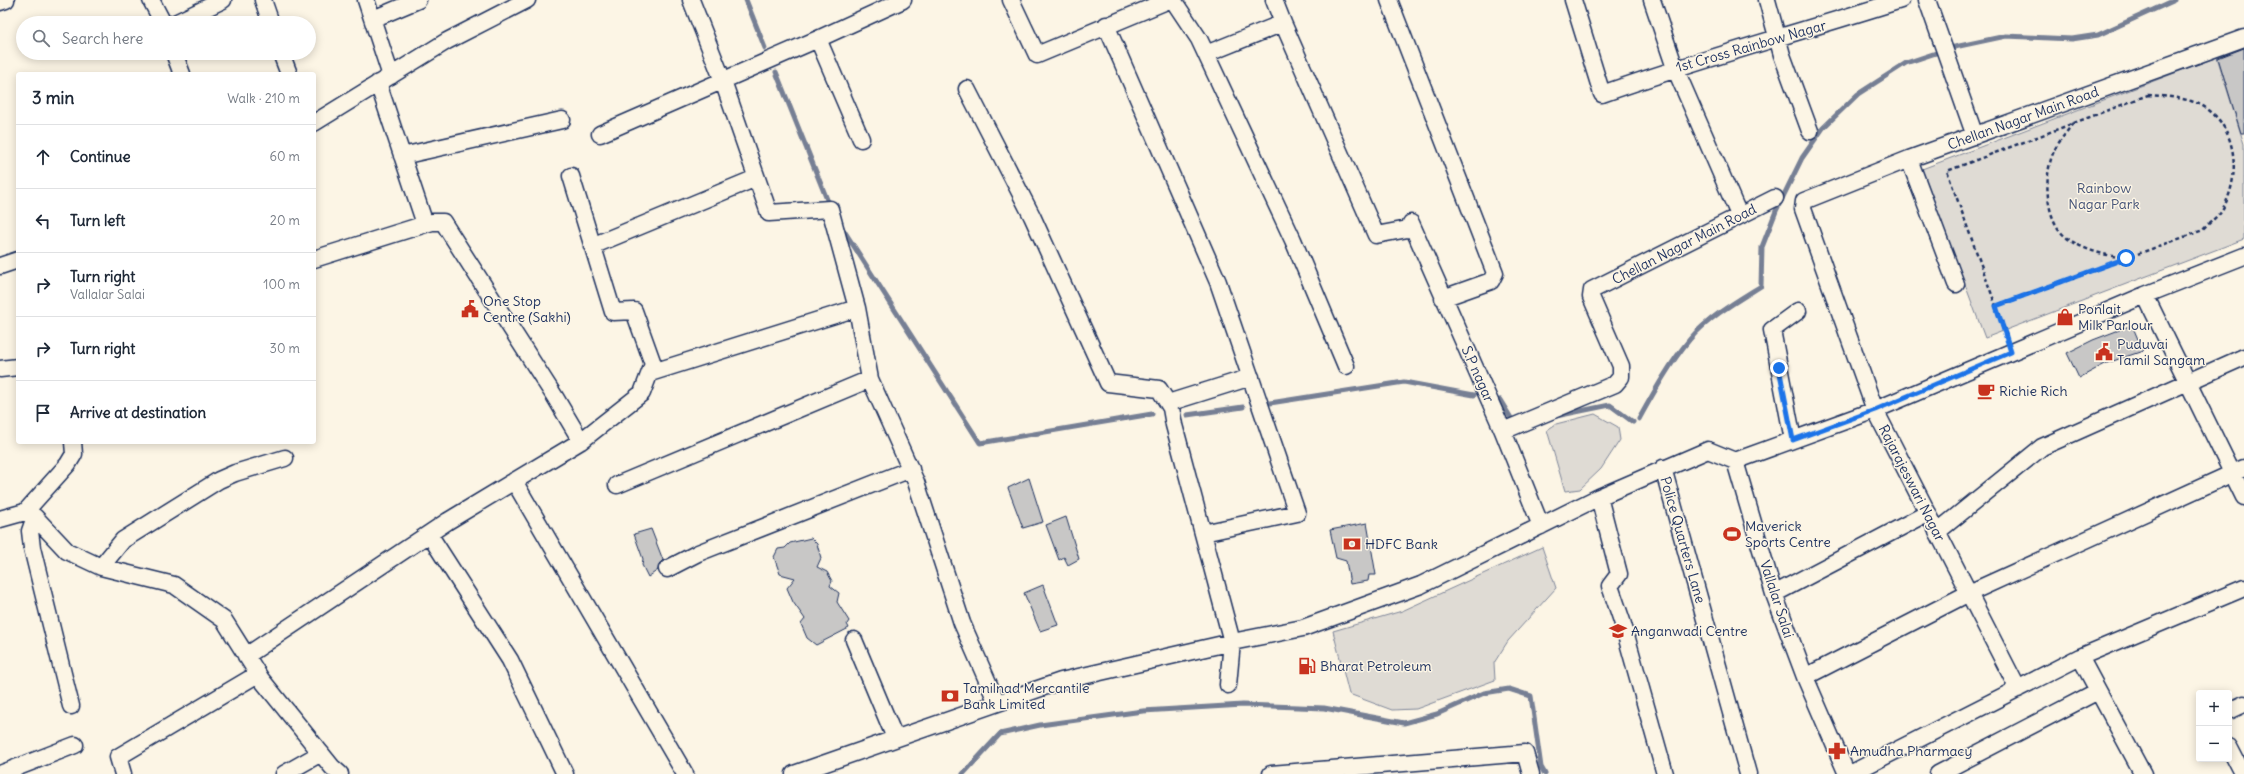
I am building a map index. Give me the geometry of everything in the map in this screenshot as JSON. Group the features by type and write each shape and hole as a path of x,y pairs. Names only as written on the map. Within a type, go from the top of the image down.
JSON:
{"street":[{"path":"0,2 6,0"},
{"path":"151,0 159,16"},
{"path":"190,16 223,0"},
{"path":"263,0 269,16"},
{"path":"366,0 373,19 384,80 402,156 425,224"},
{"path":"373,19 418,0"},
{"path":"316,122 447,41 527,0"},
{"path":"691,0 723,81 768,213 830,209 857,308 870,378 911,469 962,623 997,703"},
{"path":"600,134 818,39 903,0"},
{"path":"1011,0 1037,55 1169,0"},
{"path":"1173,0 1199,39 1293,240 1346,366"},
{"path":"1206,54 1283,23 1274,0"},
{"path":"1389,0 1495,274 1491,281 1443,298"},
{"name":"1st Cross Rainbow Nagar","path":"1573,0 1602,94 1675,68 1776,39 1901,0"},
{"path":"1652,0 1675,68 1739,215"},
{"path":"1767,0 1776,39 1810,131"},
{"path":"1927,0 1975,136"},
{"name":"S.P nagar","path":"1283,23 1376,235 1412,226 1503,431 1541,526"},
{"path":"1106,25 1218,282 1297,513 1203,533"},
{"name":"Chellan Nagar Main Road","path":"1804,201 1909,159 2244,38"},
{"path":"818,39 862,139"},
{"path":"177,60 181,72"},
{"path":"284,60 288,72"},
{"path":"967,89 1032,216 1108,382 1159,389 1171,408 1174,425 1232,642 1228,685"},
{"path":"402,156 562,120"},
{"path":"1909,159 1956,284"},
{"path":"246,656 429,534 581,441 642,393 653,364 634,311 613,312 571,176"},
{"path":"592,246 756,178"},
{"name":"Chellan Nagar Main Road","path":"1503,431 1615,384 1621,377 1621,366 1591,297 1592,290 1775,198"},
{"name":"Rajarajeswari Nagar","path":"1804,201 1803,209 1875,410 2018,689"},
{"path":"316,258 425,224 443,222 555,397 581,441"},
{"path":"794,774 1061,681 1232,642 1303,628 1421,585 1599,497 1663,468 1708,450 1735,461 1875,410 2145,295 2244,256"},
{"path":"0,266 16,261"},
{"path":"2145,295 2187,382 2238,471 2244,497"},
{"path":"650,373 857,308"},
{"path":"1793,440 1772,330 1798,311"},
{"path":"1937,532 2042,447 2244,358"},
{"path":"0,369 16,367"},
{"path":"1168,403 1251,377"},
{"path":"617,485 870,378"},
{"path":"71,706 32,548 30,514 68,464 74,454 73,444"},
{"path":"101,567 123,540 212,484 235,473 285,458"},
{"name":"Vallalar Salai","path":"1735,461 1774,594 1805,677 1849,774"},
{"name":"Police Quarters Lane","path":"1663,468 1748,774"},
{"path":"667,570 698,553 911,469"},
{"path":"1805,677 1969,593 2238,471"},
{"path":"514,481 685,774"},
{"path":"1599,497 1619,574 1610,586 1622,621 1665,774"},
{"path":"0,519 30,514"},
{"path":"30,514 67,551 101,567 174,585 224,620 258,674 321,754 340,774"},
{"path":"1774,594 1928,514"},
{"path":"429,534 510,660 564,774"},
{"path":"1849,774 2080,657 2244,588"},
{"path":"854,640 895,738"},
{"path":"2080,657 2143,774"},
{"path":"123,774 118,757 258,674"},
{"path":"1938,774 2098,691"},
{"path":"2232,710 2244,704"},
{"path":"0,774 75,745"},
{"path":"1271,774 1301,773 1525,753 1532,774"},
{"path":"2232,753 2243,774"},
{"path":"284,774 321,754"}],"path":[{"path":"1996,306 2203,230 2222,210 2232,187 2235,155 2227,130 2209,111 2192,101 2148,95 1947,171 2011,352"},
{"path":"2074,123 2055,149 2047,177 2047,197 2054,220 2066,237 2087,250 2126,258"}],"green space":[{"name":"Rainbow Nagar Park","path":"2217,57 2244,144 2244,239 1985,338 1922,169"},
{"path":"1595,414 1618,427 1620,440 1601,469 1580,489 1565,491 1547,430 1556,424"},
{"path":"1542,547 1556,588 1508,641 1494,663 1495,680 1416,709 1392,710 1349,694 1333,631 1402,611"}],"building":[{"path":"2244,48 2244,133 2241,133 2218,58"},
{"name":"Puduvai Tamil Sangam","path":"2132,325 2143,351 2107,363 2079,378 2067,353 2093,340"},
{"path":"1029,478 1043,522 1023,528 1008,488"},
{"path":"1066,517 1079,559 1068,565 1064,557 1059,560 1046,525"},
{"name":"HDFC Bank","path":"1367,523 1376,575 1369,575 1368,581 1350,584 1346,561 1336,558 1330,530"},
{"path":"651,529 663,560 659,564 658,570 648,577 642,565 643,559 634,534"},
{"path":"811,538 817,544 821,558 817,567 827,572 832,581 830,586 839,593 837,602 849,621 847,624 849,628 816,645 807,638 801,624 805,619 793,602 787,588 795,578 780,574 774,557 778,549 785,548 790,543"},
{"path":"1043,585 1058,625 1040,631 1024,593"}],"waterway":[{"path":"746,0 765,48"},
{"path":"1950,48 2006,36 2072,39 2098,35 2175,0"},
{"path":"1639,419 1656,388 1690,339 1714,317 1761,286 1762,247 1776,211 1802,158 1823,128 1858,94 1906,63 1936,53"},
{"path":"776,72 830,207"},
{"path":"841,226 980,443 1152,414"},
{"path":"1270,403 1404,382 1474,395"},
{"path":"1500,400 1514,423"},
{"path":"1556,416 1610,405 1633,422"},
{"path":"1187,415 1243,407"},
{"path":"963,774 1000,734 1040,725 1143,711 1243,705 1324,708 1404,723 1437,714 1484,693 1509,689 1531,696 1541,767 1545,774"}],"place":[{"name":"One Stop Centre (Sakhi)","path":"470,309"},
{"name":"Ponlait Milk Parlour","path":"2065,317"},
{"name":"Puduvai Tamil Sangam","path":"2104,352"},
{"name":"Richie Rich","path":"1986,391"},
{"name":"Maverick Sports Centre","path":"1732,534"},
{"name":"HDFC Bank","path":"1352,544"},
{"name":"Anganwadi Centre","path":"1618,631"},
{"name":"Bharat Petroleum","path":"1307,666"},
{"name":"Tamilnad Mercantile Bank Limited","path":"950,696"},
{"name":"Amudha Pharmacy","path":"1837,751"}],"route":[{"path":"1779,368 1793,440 1875,410 2011,352 1996,306 2126,258"}]}
